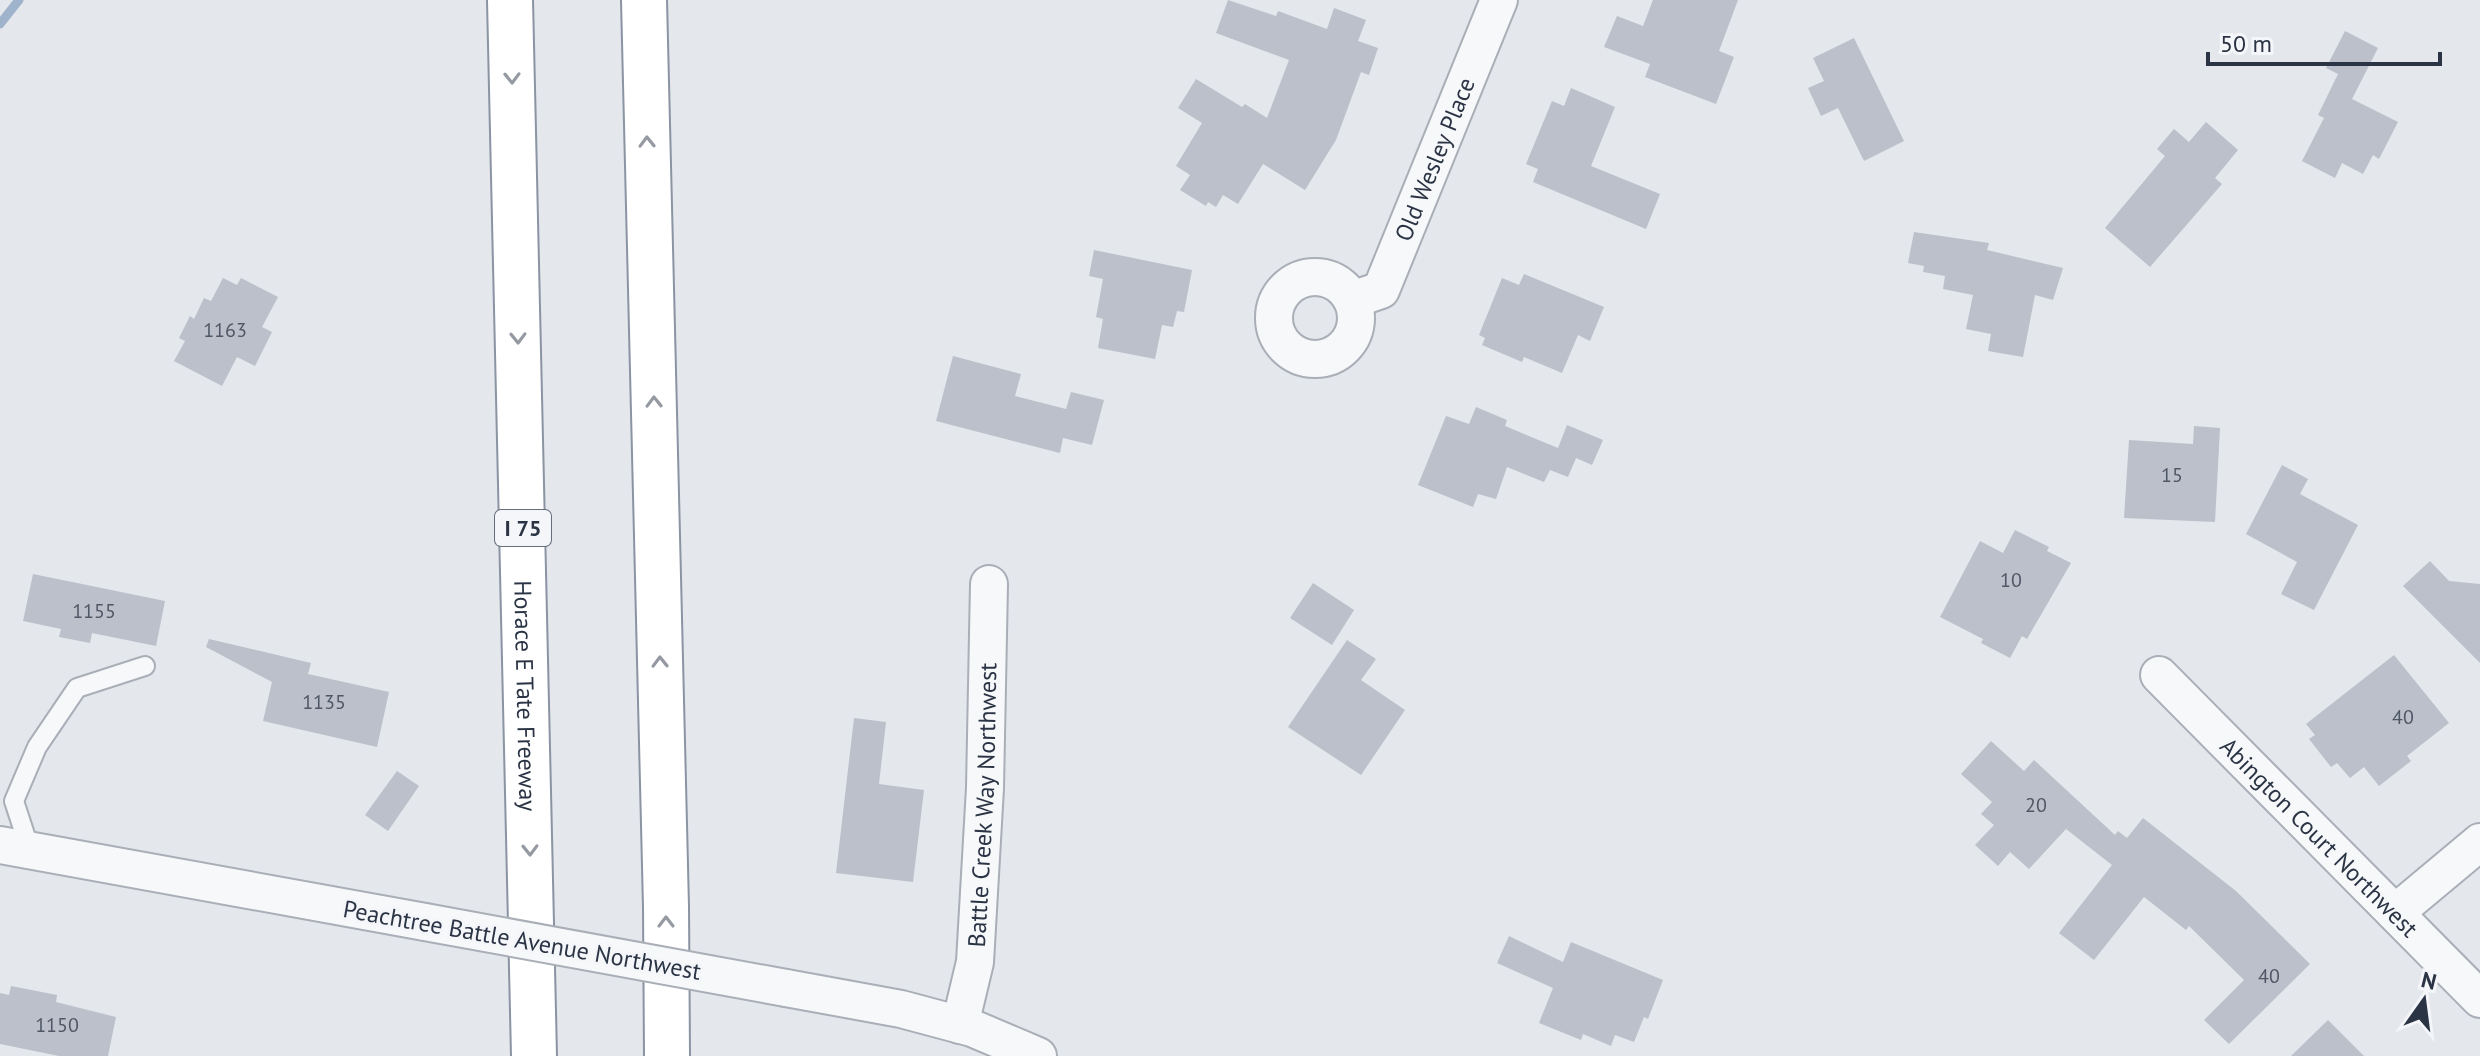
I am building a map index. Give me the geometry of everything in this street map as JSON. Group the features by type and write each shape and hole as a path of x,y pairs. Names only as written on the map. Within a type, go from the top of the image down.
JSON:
{"highway":[{"name":"Horace E Tate Freeway","path":"510,0 534,1056"},
{"path":"644,0 667,1056"}],"street":[{"name":"Old Wesley Place","path":"1352,300 1381,290 1499,0"},
{"name":"Battle Creek Way Northwest","path":"960,1025 975,962 985,788 989,584"},
{"name":"Abington Court Northwest","path":"2159,675 2480,999"},
{"path":"2395,913 2480,842"},
{"name":"Peachtree Battle Avenue Northwest","path":"15,848 901,1009 960,1025 1038,1056"}],"lane":[{"path":"15,848 14,801 37,747 77,688 145,666"}],"building":[{"path":"1228,0 1276,16 1278,11 1327,29 1334,8 1366,20 1358,41 1378,48 1369,75 1361,72 1336,140 1305,190 1263,164 1238,204 1223,195 1216,207 1208,202 1206,206 1180,190 1190,175 1176,166 1202,123 1178,108 1196,79 1267,118 1289,60 1216,33"},
{"path":"1653,0 1738,0 1719,51 1734,57 1716,104 1645,77 1650,64 1604,47 1617,16 1643,26"},
{"path":"2345,31 2378,48 2352,99 2398,122 2379,159 2373,155 2363,174 2342,163 2335,178 2302,161 2324,118 2318,115 2338,74 2326,68"},
{"path":"1854,38 1904,141 1864,161 1838,108 1821,116 1808,88 1824,81 1813,58"},
{"path":"1571,88 1615,107 1591,166 1660,194 1646,229 1533,182 1538,169 1526,164 1552,101 1564,106"},
{"path":"2206,122 2238,150 2215,178 2222,184 2150,267 2105,228 2165,156 2157,149 2174,129 2189,142"},
{"path":"1914,232 1989,243 1987,250 2063,268 2053,300 2035,295 2023,357 1988,351 1991,334 1966,329 1973,295 1943,289 1945,276 1923,272 1924,266 1908,263"},
{"path":"1094,250 1192,270 1184,312 1177,311 1173,327 1162,325 1155,359 1098,348 1103,319 1096,317 1103,279 1089,276"},
{"path":"1524,274 1604,307 1590,341 1578,335 1562,373 1524,357 1522,362 1482,345 1485,338 1479,335 1502,278 1519,285"},
{"path":"223,278 237,285 241,278 278,297 262,327 272,332 255,366 237,357 222,386 174,361 185,341 179,338 190,316 194,319 204,298 211,301"},
{"path":"953,356 1021,374 1015,396 1066,409 1071,392 1104,400 1092,445 1063,438 1060,453 936,421"},
{"path":"1476,407 1507,420 1505,426 1558,448 1567,425 1603,440 1592,465 1576,458 1568,477 1550,470 1544,482 1507,467 1496,499 1478,494 1473,507 1418,485 1446,416 1469,424"},
{"path":"2194,426 2220,428 2215,522 2124,518 2129,440 2193,444"},
{"path":"2282,465 2308,479 2300,494 2358,525 2314,610 2281,594 2297,562 2246,534"},
{"path":"2015,530 2049,547 2047,551 2071,563 2027,639 2022,636 2010,658 1981,643 1983,639 1940,617 1980,541 2003,553"},
{"path":"2430,561 2449,581 2480,584 2480,663 2403,586"},
{"path":"33,574 165,601 156,646 92,633 90,643 59,637 61,629 23,621"},
{"path":"1313,583 1354,610 1332,645 1290,618"},
{"path":"209,639 311,663 308,674 389,692 377,747 263,721 272,682 206,647"},
{"path":"1347,640 1376,659 1361,680 1405,710 1361,775 1288,727"},
{"path":"2394,655 2449,723 2407,756 2411,761 2379,786 2364,767 2350,778 2337,763 2331,767 2309,739 2315,735 2306,724"},
{"path":"854,718 886,722 879,784 924,790 913,882 836,873"},
{"path":"1991,741 2024,771 2034,760 2115,835 2118,831 2127,838 2143,818 2236,891 2310,964 2229,1044 2204,1020 2244,980 2189,926 2186,930 2144,897 2094,960 2059,933 2112,865 2066,829 2029,869 2010,852 1998,866 1975,845 1994,825 1981,814 1992,802 1961,774"},
{"path":"397,771 419,786 388,831 365,815"},
{"path":"1509,936 1563,962 1571,942 1663,980 1648,1019 1644,1017 1634,1042 1615,1035 1611,1046 1583,1034 1581,1040 1539,1023 1553,988 1497,963"},
{"path":"11,986 57,995 56,1002 116,1017 108,1056 59,1056 0,1044 0,993 9,995"},
{"path":"2328,1020 2364,1056 2291,1056"}],"waterway":[{"path":"0,24 19,0"}]}
